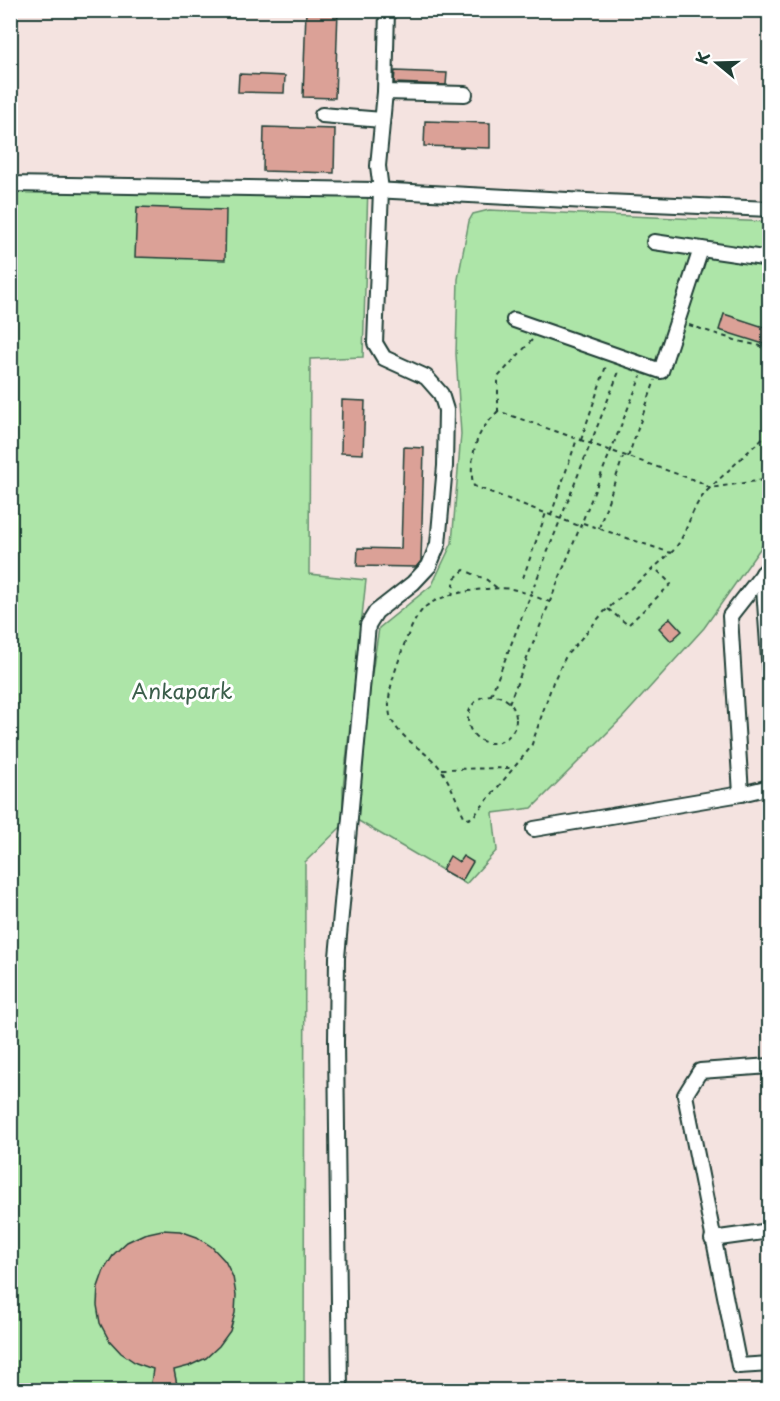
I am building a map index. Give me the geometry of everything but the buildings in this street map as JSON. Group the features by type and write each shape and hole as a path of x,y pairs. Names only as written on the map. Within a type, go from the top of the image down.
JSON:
{"street":[{"path":"340,1390 336,1042 338,957 368,626 376,612 413,583 429,566 438,544 445,466 446,410 441,394 426,377 384,358 375,344 381,190 378,166 385,92 387,10"},
{"path":"385,92 465,94"},
{"path":"322,115 382,120"},
{"path":"10,184 381,190 770,209"},
{"path":"654,242 770,259"},
{"path":"514,320 660,370 701,249"},
{"path":"766,569 770,674"},
{"path":"741,794 729,616 766,569"},
{"path":"534,830 770,787"},
{"path":"770,1066 700,1071 685,1095 739,1366 770,1364"},
{"path":"712,1239 770,1231"}],"path":[{"path":"678,321 738,341 770,348"},
{"path":"543,329 498,376 498,411 479,434 476,442 473,483 478,489 582,527"},
{"path":"581,440 618,356"},
{"path":"491,696 591,444 618,356"},
{"path":"509,703 612,451 652,368"},
{"path":"628,457 652,368"},
{"path":"498,411 700,482 710,488 770,478"},
{"path":"550,602 518,591 497,588 436,600 421,610 402,649 389,702 390,715 395,725 441,769 464,816 471,819 531,747 553,682 566,656 608,609 681,542 696,503 770,431"},
{"path":"551,515 577,439"},
{"path":"599,528 623,455"},
{"path":"523,578 546,513"},
{"path":"584,523 671,553"},
{"path":"608,609 628,625 671,584 655,567"},
{"path":"452,596 455,578 464,570 487,580 497,588"},
{"path":"491,696 503,698 509,703 514,710 515,718 511,733 505,739 497,742 481,740 470,728 469,712 473,704 479,699 491,696"},
{"path":"441,769 514,768"}],"green space":[{"name":"Ankapark","path":"368,185 363,357 310,359 309,574 366,580 343,788 343,825 305,862 304,1390 11,1390 10,187"},
{"path":"489,210 769,222 769,536 704,628 623,717 532,808 493,813 497,850 466,884 357,820 371,680 379,628 432,585 452,543 461,434 456,354 458,279 469,221 473,214"}]}
